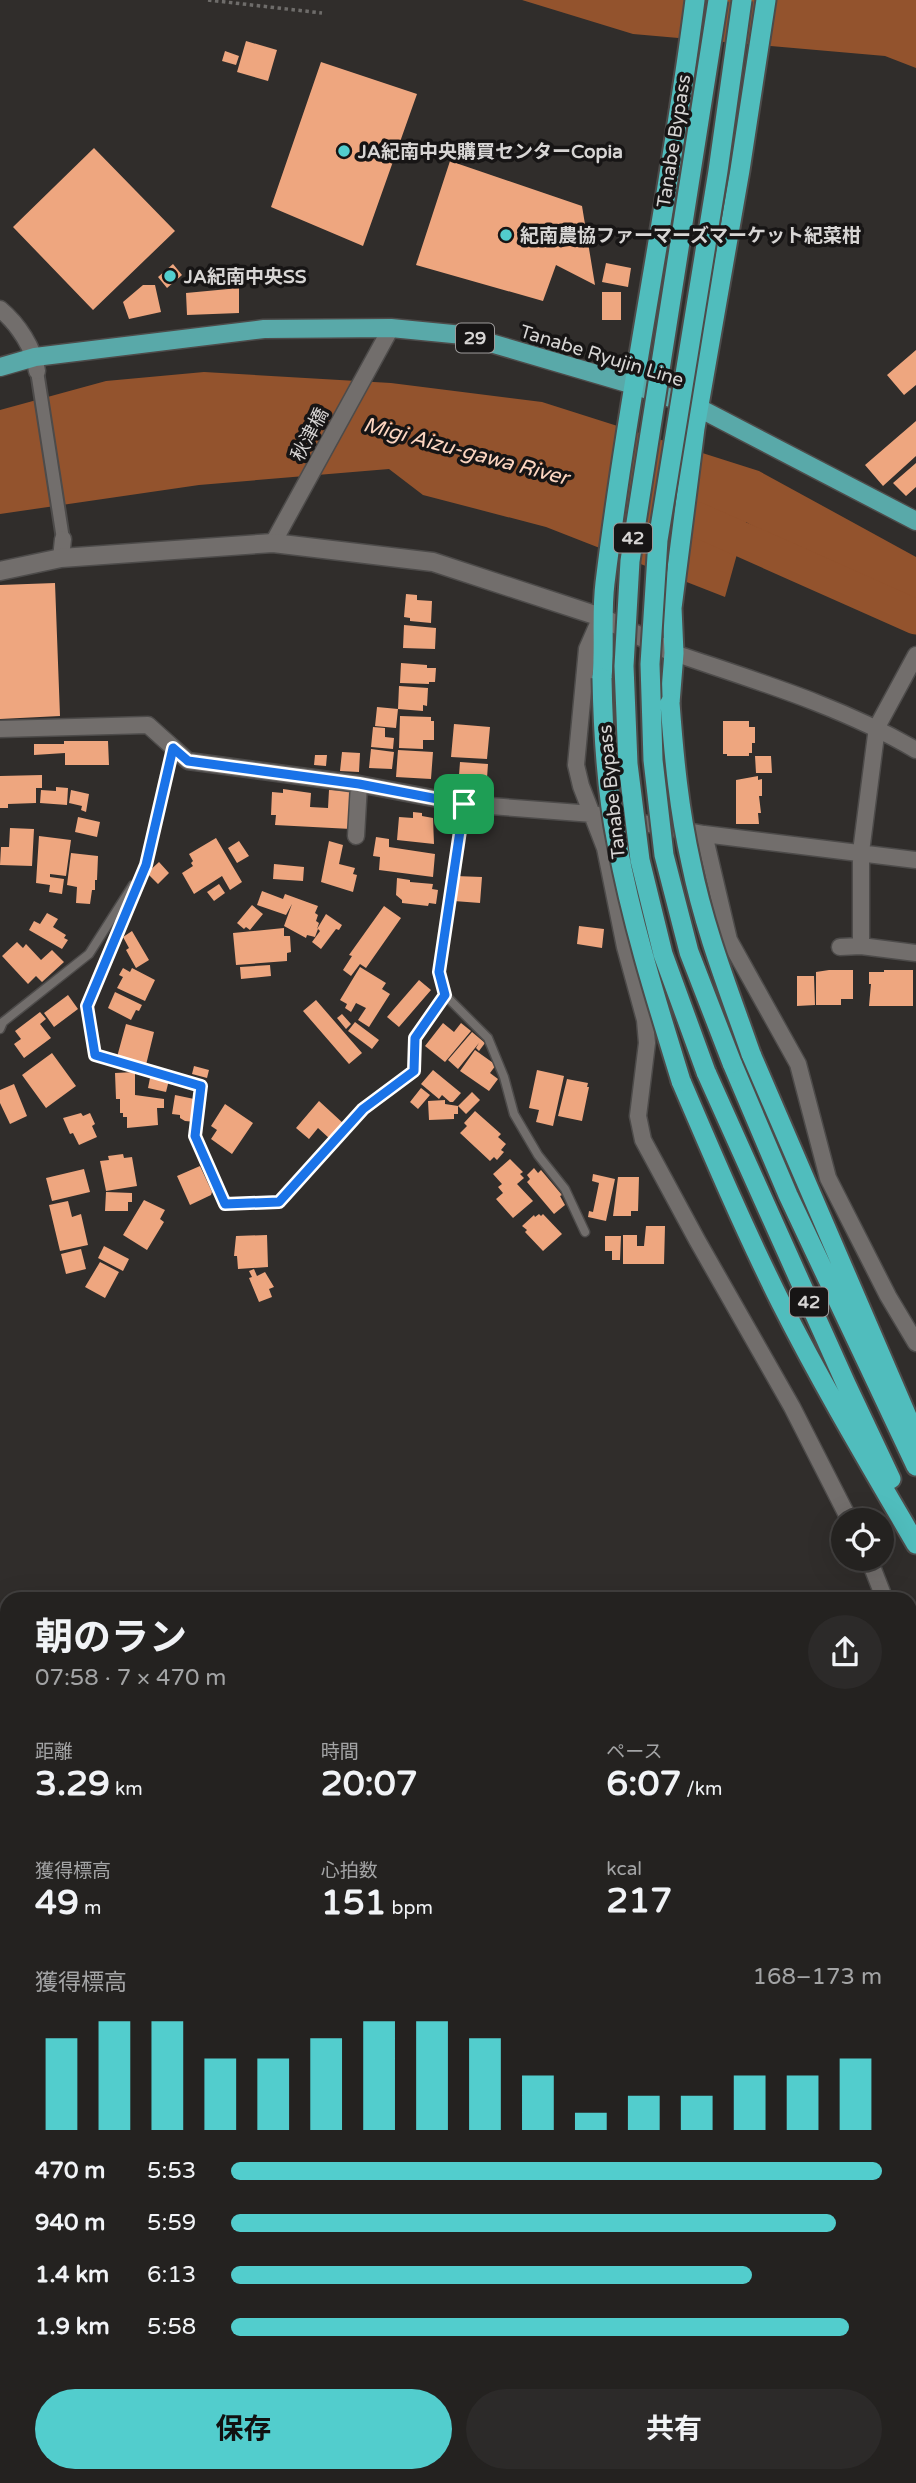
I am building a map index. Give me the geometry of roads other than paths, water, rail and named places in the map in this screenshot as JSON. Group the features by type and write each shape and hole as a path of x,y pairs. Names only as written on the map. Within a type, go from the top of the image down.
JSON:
{"highway":[{"path":"695,0 628,411 601,617 604,657 601,678 603,739 617,843 648,971 681,1081 738,1213 782,1305 847,1427 916,1544"},
{"name":"Tanabe Bypass","path":"718,0 630,561 624,666 628,764 640,860 663,954 706,1072 846,1384 916,1531"},
{"name":"42","path":"742,0 716,185 658,540 650,664 653,760 664,855 689,952 732,1063 788,1195 916,1466"},
{"path":"766,0 740,170 695,428 672,608 674,653 670,703 676,783 691,865 716,956 751,1054 916,1437"}],"main road":[{"name":"Tanabe Ryujin Line","path":"0,367 36,364 264,329 391,328 463,335 634,385 699,408 916,521"}],"street":[{"path":"0,309 12,319 36,364 63,539 61,558"},
{"name":"秋津橋","path":"273,543 391,328"},
{"path":"0,571 61,558 273,543 433,562 601,617 674,653 881,721 916,750"},
{"path":"601,617 587,649 576,765 581,786 605,848 625,947 645,1020 647,1044 638,1116 643,1140 792,1407 843,1508"},
{"path":"861,946 861,852 881,721 916,655"},
{"path":"0,729 148,725 188,761 359,784 464,804 593,814 704,834 916,860"},
{"path":"356,836 359,784"},
{"path":"704,834 729,940 798,1064 828,1178 888,1296 916,1343"},
{"path":"840,947 861,946 916,953"},
{"path":"874,1571 882,1592"}],"lane":[{"path":"173,748 146,865 87,1006 95,1055 201,1086 195,1136 225,1204 279,1202 363,1109 414,1071 415,1038 445,995"},
{"path":"464,804 439,972 445,995 488,1038 514,1114 538,1155 565,1189 585,1232"},
{"path":"0,1029 12,1014 89,954 146,865"}],"water":[{"path":"522,0 916,0 916,68 885,56 633,34"},
{"path":"204,372 391,383 542,402 759,471 916,557 916,625 746,522 725,597 546,527 423,495 389,469 199,485 0,514 0,410 106,381"}],"waterway":[{"name":"Migi Aizu-gawa River","path":"698,520 916,617"}],"place":[{"name":"JA紀南中央購買センターCopia","path":"344,151"},
{"name":"紀南農協ファーマーズマーケット紀菜柑","path":"506,235"},
{"name":"JA紀南中央SS","path":"170,276"}]}
